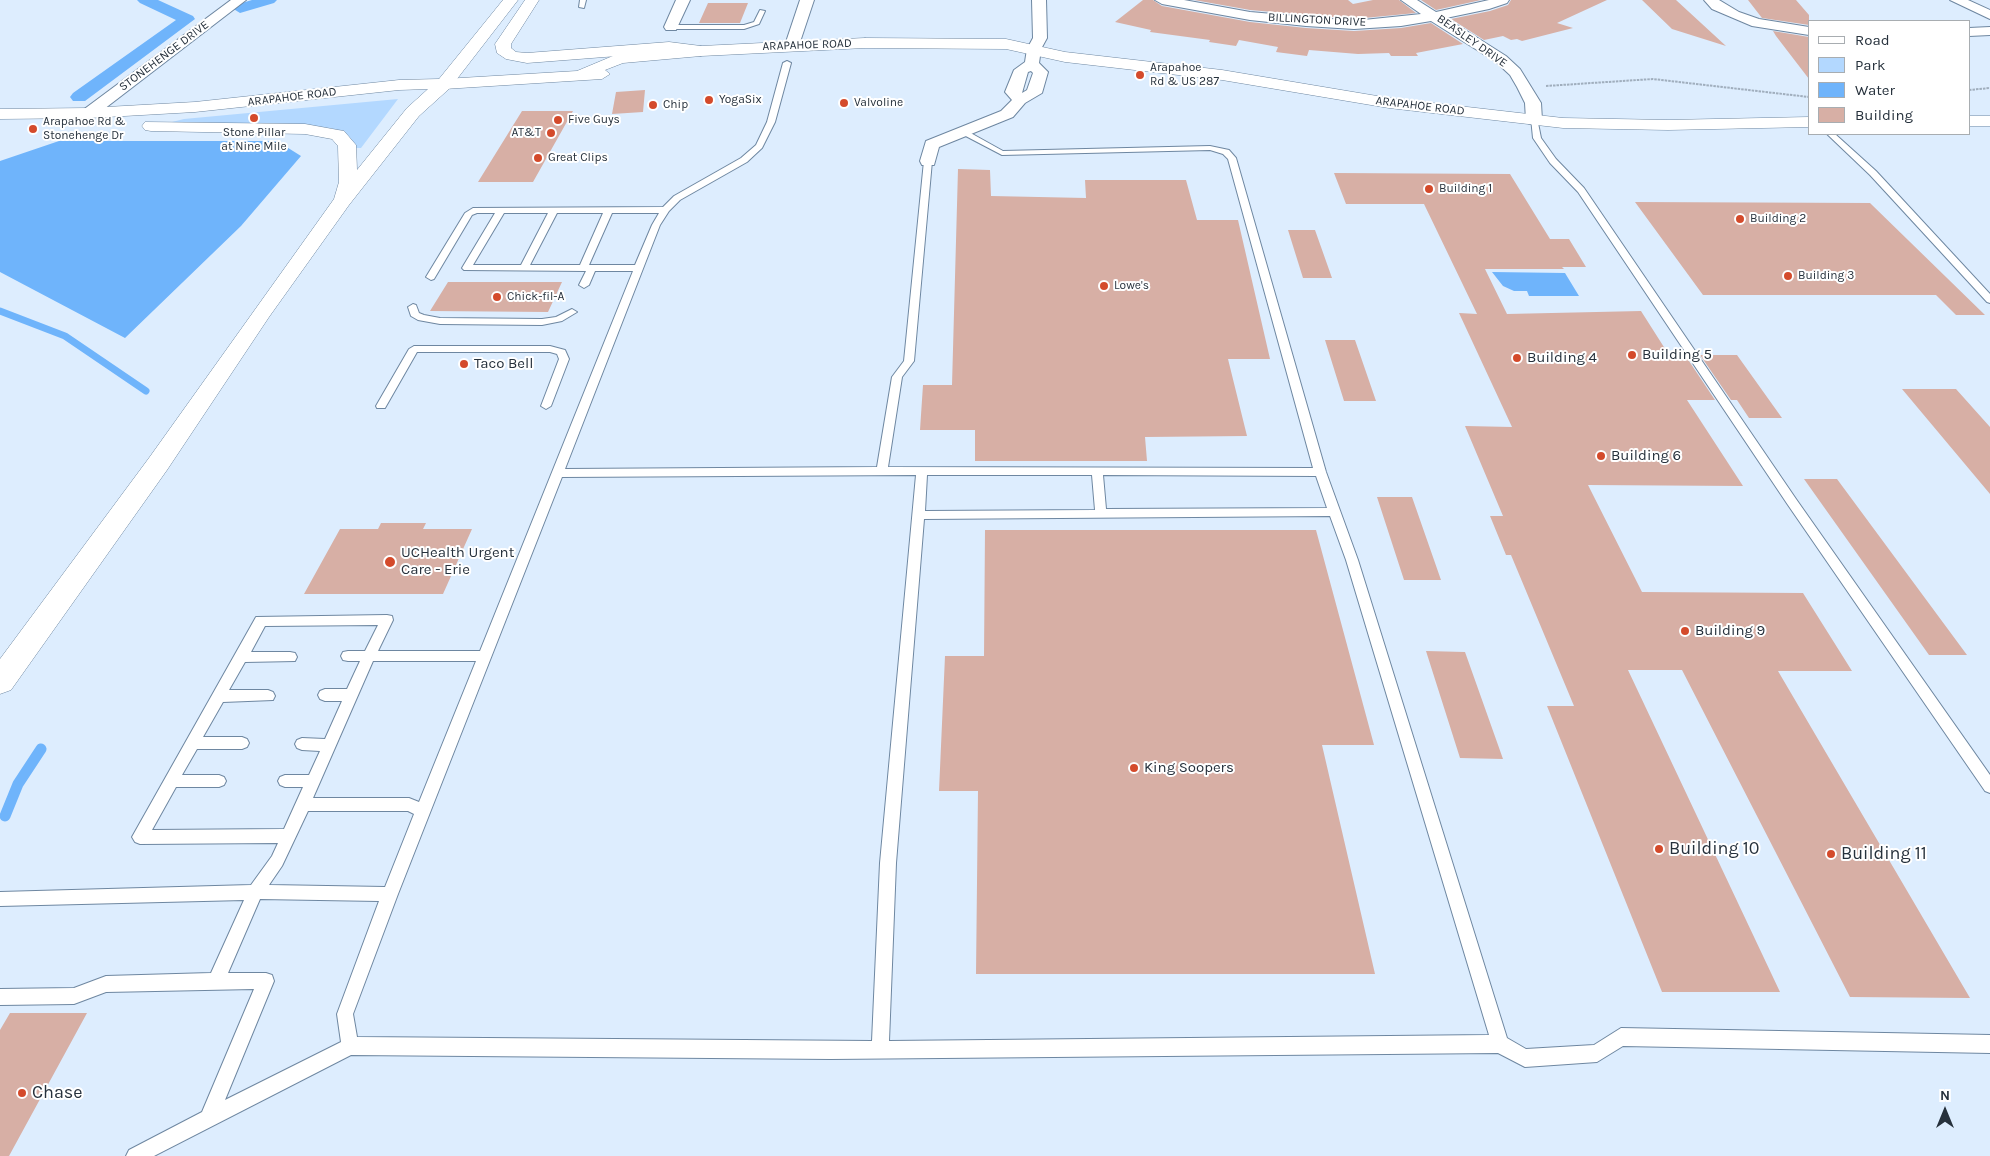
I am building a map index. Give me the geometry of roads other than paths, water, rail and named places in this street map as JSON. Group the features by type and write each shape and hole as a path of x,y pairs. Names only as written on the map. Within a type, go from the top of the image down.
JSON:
{"main road":[{"path":"0,682 158,464 260,315 342,201 413,112 444,84 511,0"},
{"path":"532,0 503,44 503,50 512,56 527,58 670,47 701,51"},
{"name":"ARAPAHOE ROAD","path":"584,73 620,58 792,45 1006,44 1033,56"},
{"name":"ARAPAHOE ROAD","path":"771,64 904,53 1005,54 1065,57 1254,79 1406,105 1534,120 1606,125 1808,122"},
{"name":"ARAPAHOE ROAD","path":"0,114 88,113 232,104 399,84 491,82 584,73 621,74"},
{"path":"1970,121 1990,121"},
{"path":"0,122 305,129 329,132 338,135 347,145 348,182 342,201"}],"street":[{"name":"STONEHENGE DRIVE","path":"88,113 239,0"},
{"path":"671,27 683,0"},
{"path":"792,45 807,0"},
{"path":"928,161 932,144 964,133 1007,114 1020,100 1034,93 1041,72 1033,56 1040,38 1039,0"},
{"name":"BILLINGTON DRIVE","path":"1162,0 1250,16 1306,22 1354,24 1402,22 1484,6 1502,0"},
{"name":"BEASLEY DRIVE","path":"1408,0 1501,59 1515,72 1533,103 1534,120"},
{"path":"1711,0 1717,6 1734,15 1757,23 1808,32"},
{"path":"1957,0 1990,15"},
{"path":"1970,32 1990,31"}],"lane":[{"path":"671,27 744,27 757,23 762,11"},
{"path":"350,1046 345,1014 390,894 656,225 665,210 677,198 752,156 764,138 771,122 778,90 787,63"},
{"path":"1534,120 1537,138 1553,161 1581,190 1792,502 1990,786"},
{"path":"964,133 1002,153 1210,148 1226,152 1232,158 1320,472 1352,560 1500,1044"},
{"path":"1832,135 1873,173 1990,300"},
{"path":"882,471 897,377 909,361 928,161"},
{"path":"431,277 469,213 476,210 665,210"},
{"path":"500,210 467,268 638,268"},
{"path":"524,268 554,210"},
{"path":"584,285 587,268 609,210"},
{"path":"413,307 414,314 421,318 440,321 542,322 559,319 572,312"},
{"path":"381,406 414,349 550,349 561,352 564,359 546,406"},
{"path":"556,473 882,471 1320,472"},
{"path":"880,1049 888,872 922,472"},
{"path":"1096,472 1101,515"},
{"path":"918,515 1335,512"},
{"path":"216,981 254,892 276,861 289,836 369,656 387,620 261,621 140,837 289,836"},
{"path":"348,656 484,656"},
{"path":"241,657 290,657"},
{"path":"324,695 352,695"},
{"path":"219,696 268,696"},
{"path":"193,743 242,743"},
{"path":"302,744 330,745"},
{"path":"171,781 219,781"},
{"path":"285,781 314,781"},
{"path":"304,804 409,805 423,812"},
{"path":"0,899 254,892 390,894"},
{"path":"0,997 74,996 106,984 266,981 208,1120"},
{"path":"135,1156 350,1046 880,1049 1500,1044 1525,1058 1597,1053 1622,1037 1990,1044"}],"water":[{"path":"59,141 277,141 301,156 241,226 125,338 0,272 0,161"},
{"path":"1492,272 1565,273 1579,296 1529,296 1527,291 1514,291 1503,286"}],"waterway":[{"path":"79,97 187,19 145,0"},
{"path":"240,8 269,0"},
{"path":"0,311 65,336 146,391"},
{"path":"5,816 18,784 41,749"}],"place":[{"name":"Arapahoe Rd & US 287","path":"1140,75"},
{"name":"YogaSix","path":"709,100"},
{"name":"Valvoline","path":"844,103"},
{"name":"Chip","path":"653,105"},
{"name":"Stone Pillar at Nine Mile","path":"254,118"},
{"name":"Five Guys","path":"558,120"},
{"name":"Arapahoe Rd & Stonehenge Dr","path":"33,129"},
{"name":"AT&T","path":"551,133"},
{"name":"Great Clips","path":"538,158"},
{"name":"Building 1","path":"1429,189"},
{"name":"Building 2","path":"1740,219"},
{"name":"Building 3","path":"1788,276"},
{"name":"Lowe's","path":"1104,286"},
{"name":"Chick-fil-A","path":"497,297"},
{"name":"Building 5","path":"1632,355"},
{"name":"Building 4","path":"1517,358"},
{"name":"Taco Bell","path":"464,364"},
{"name":"Building 6","path":"1601,456"},
{"name":"UCHealth Urgent Care - Erie","path":"390,562"},
{"name":"Building 9","path":"1685,631"},
{"name":"King Soopers","path":"1134,768"},
{"name":"Building 10","path":"1659,849"},
{"name":"Building 11","path":"1831,854"},
{"name":"Chase","path":"22,1093"}]}
